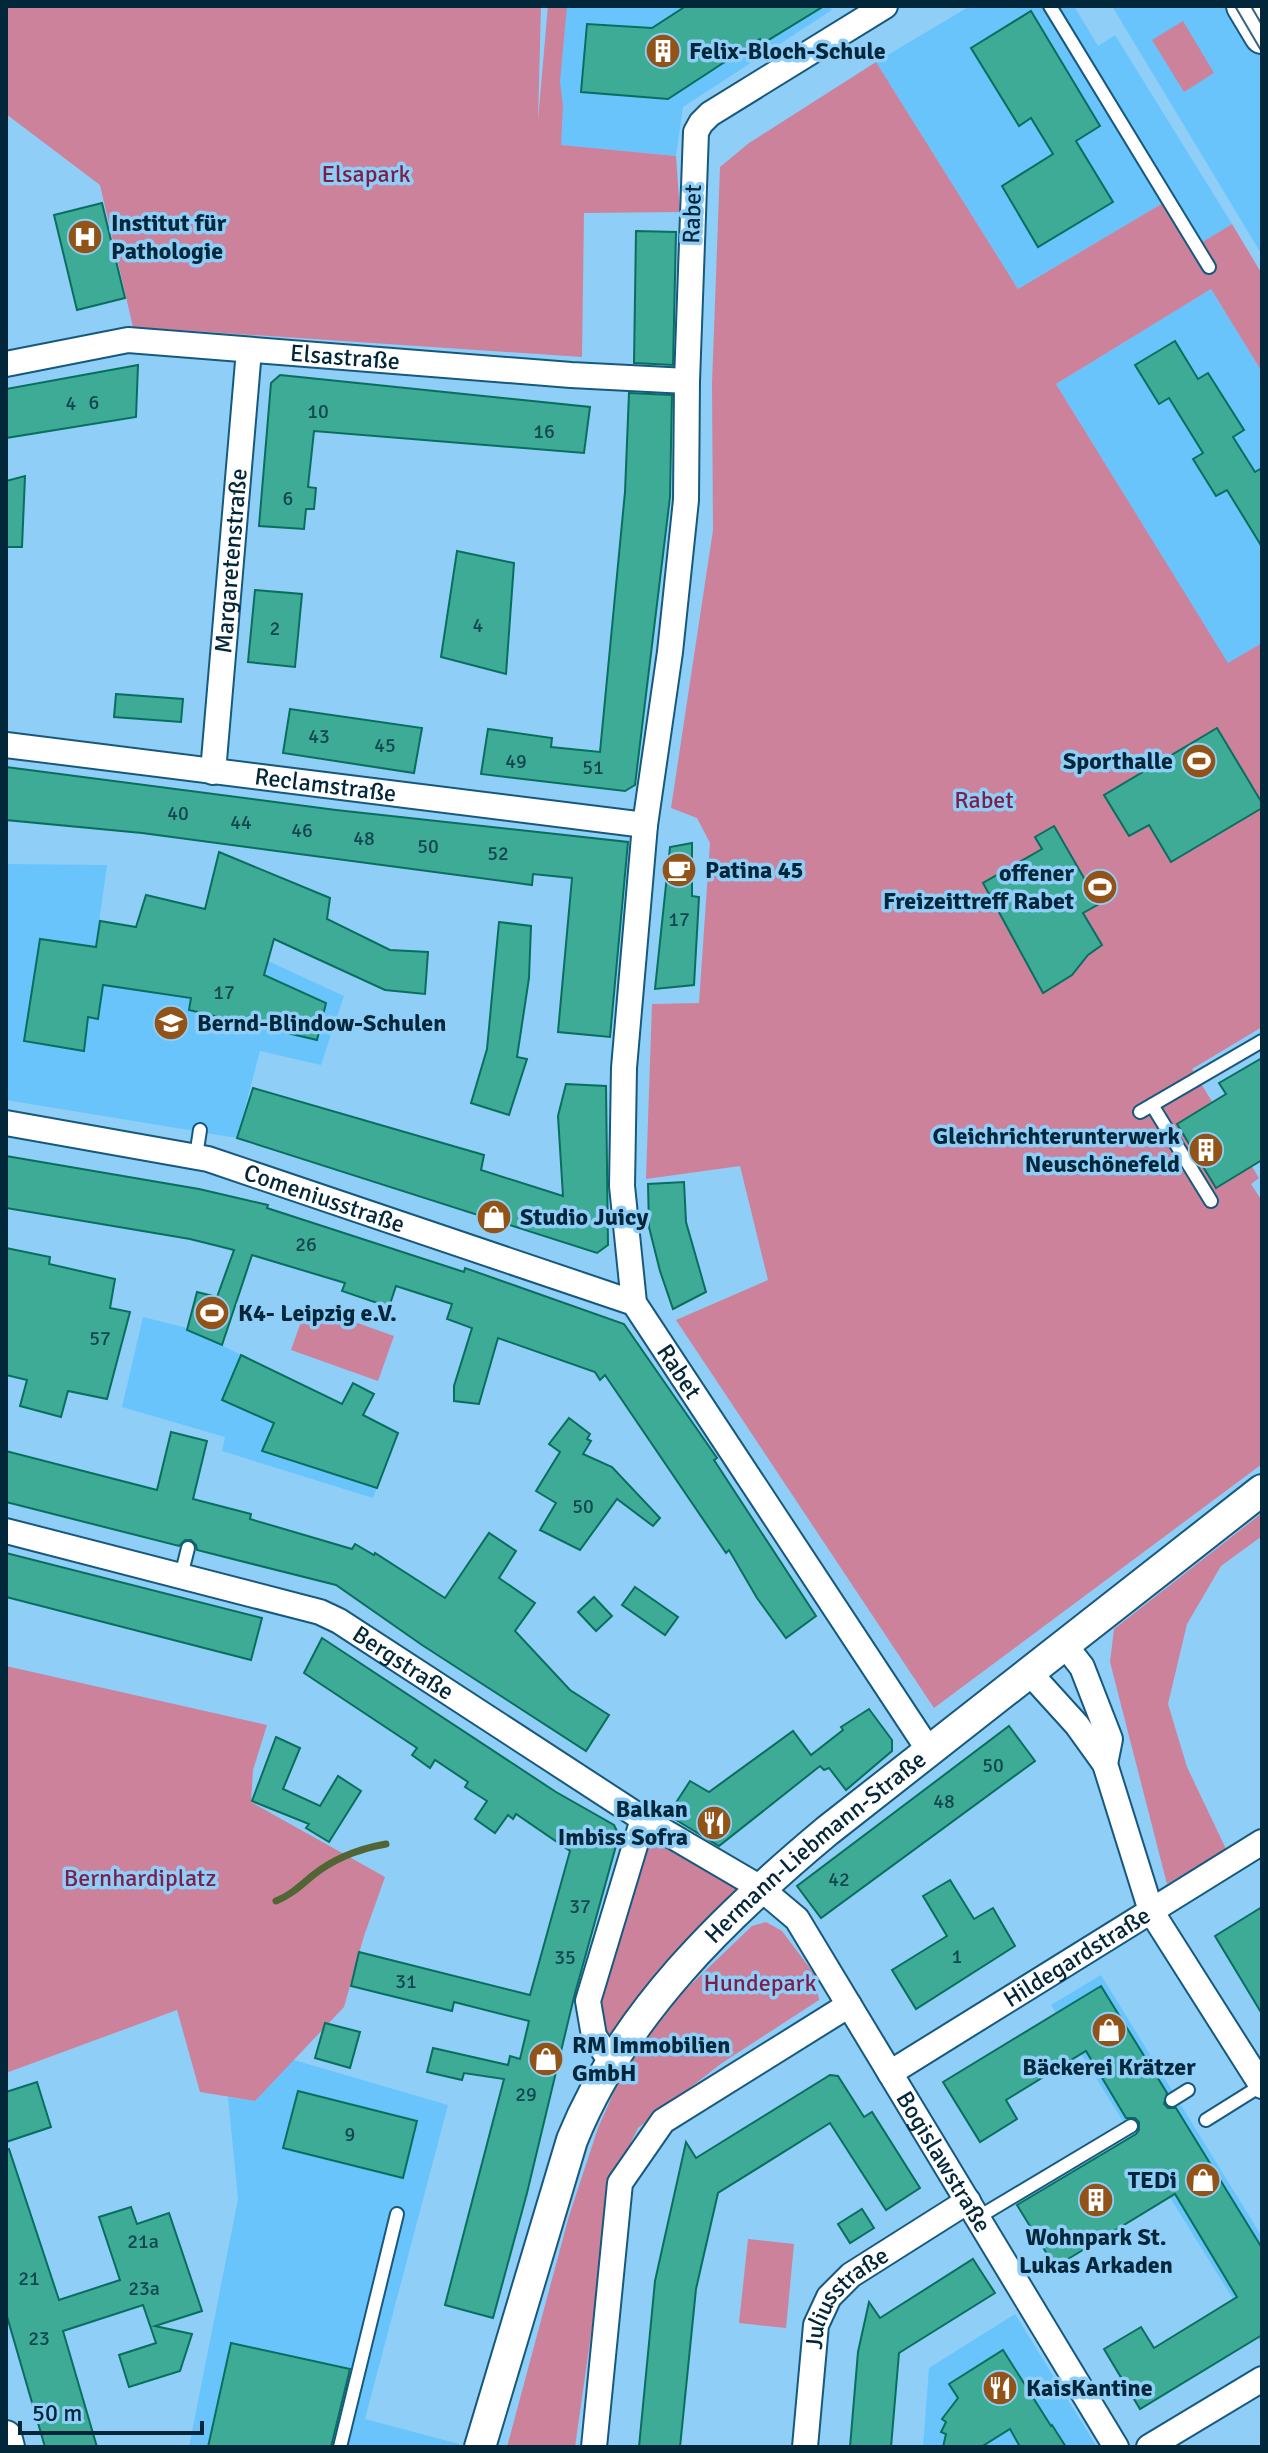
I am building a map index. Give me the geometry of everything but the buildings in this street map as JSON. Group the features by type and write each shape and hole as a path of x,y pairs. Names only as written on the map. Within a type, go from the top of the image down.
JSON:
{"main road":[{"path":"1244,6 1262,36"}],"street":[{"name":"Rabet","path":"885,6 710,114 696,132 686,500 670,652 645,825 624,1068 622,1186 634,1303 928,1749"},
{"name":"Elsastraße","path":"6,364 128,340 687,381"},
{"name":"Margaretenstraße","path":"213,772 249,350"},
{"name":"Reclamstraße","path":"6,745 645,825"},
{"name":"Comeniusstraße","path":"6,1123 196,1156 634,1303"},
{"name":"Hermann-Liebmann-Straße","path":"480,2447 572,2140 588,2100 611,2062 686,1962 759,1887 928,1749 1262,1490"},
{"name":"Bergstraße","path":"6,1531 320,1612 339,1621 643,1819 759,1887"},
{"path":"1047,1657 1077,1725 1105,1764 1151,1911 1262,2086"},
{"path":"1047,1657 1082,1667 1110,1739 1105,1764"},
{"path":"611,2062 594,2036 588,2001 643,1819"},
{"name":"Hildegardstraße","path":"890,2073 1262,1842"},
{"name":"Bogislawstraße","path":"759,1887 797,1919 1116,2447"},
{"path":"594,2447 620,2183 663,2121 849,2005"},
{"name":"Juliusstraße","path":"805,2447 816,2325 829,2297 851,2275 973,2210"},
{"path":"1149,2447 1262,2379"},
{"path":"6,2436 9,2447"}],"lane":[{"path":"1050,6 1209,267"},
{"path":"1140,1112 1262,1041"},
{"path":"1152,1105 1211,1201"},
{"path":"196,1156 200,1130"},
{"path":"181,1576 188,1548"},
{"path":"1206,2120 1262,2086"},
{"path":"1172,2100 1188,2090"},
{"path":"973,2210 1131,2126"},
{"path":"340,2447 397,2214"}],"shaded area":[{"path":"548,6 829,6 832,10 683,107 676,156 537,143"},
{"path":"970,6 1074,6 1098,46 1115,35 1232,224 1191,250 1163,203 1018,289 876,62"},
{"path":"1112,6 1262,6 1262,255 1188,132"},
{"path":"1211,289 1262,372 1262,643 1228,664 1056,384"},
{"name":"Bernd-Blindow-Schulen","path":"6,864 107,865 99,922 140,928 268,961 344,996 321,1065 260,1051 237,1138 6,1100"},
{"path":"143,1317 187,1328 398,1433 373,1498 222,1451 225,1437 122,1407"},
{"path":"1101,1975 1262,2237 1262,2340 1259,2341 1051,2005"},
{"path":"287,2058 448,2105 365,2419 459,2444 459,2447 189,2447 238,2199 228,2097 255,2101"},
{"path":"1015,2314 1097,2447 923,2447 929,2368"}],"green space":[{"name":"Elsapark","path":"6,6 541,6 538,120 548,6 567,6 560,82 563,106 561,145 676,156 680,212 584,213 582,357 133,327 100,185 6,114"},
{"path":"1183,21 1214,73 1184,92 1152,40"},
{"name":"Rabet","path":"876,62 1018,289 1163,203 1191,249 1232,224 1262,274 1262,372 1211,289 1056,384 1228,663 1262,643 1262,1027 1192,1069 1259,1178 1251,1184 1262,1201 1262,1464 934,1708 676,1320 768,1280 740,1166 646,1179 652,1004 699,1003 710,843 697,818 671,808 713,530 712,384 720,167 749,143"},
{"path":"307,1305 394,1336 378,1381 291,1350"},
{"path":"1262,1513 1262,1536 1221,1566 1187,1624 1168,1704 1187,1767 1226,1849 1167,1884 1110,1662 1114,1629"},
{"name":"Bernhardiplatz","path":"6,1666 267,1725 253,1770 251,1802 385,1877 344,2007 255,2101 200,2092 177,2010 6,2073"},
{"path":"643,1819 759,1887 611,2062 588,2001"},
{"name":"Hundepark","path":"766,1922 782,1931 815,1975 819,2000 722,2063 638,2128 613,2179 575,2447 507,2447 569,2216 598,2128 625,2067 682,1993 752,1926"},
{"path":"748,2239 794,2244 786,2328 739,2323"}],"waterway":[{"path":"276,1901 338,1859 386,1844"}],"tram line":[{"path":"1235,6 1262,52"},
{"path":"1251,6 1262,25"}],"place":[{"name":"Felix-Bloch-Schule","path":"663,51"},
{"name":"Institut für Pathologie","path":"85,237"},
{"name":"Sporthalle","path":"1199,761"},
{"name":"Patina 45","path":"679,870"},
{"name":"offener Freizeittreff Rabet","path":"1100,887"},
{"name":"Bernd-Blindow-Schulen","path":"171,1023"},
{"name":"Gleichrichterunterwerk Neuschönefeld","path":"1206,1150"},
{"name":"Studio Juicy","path":"494,1217"},
{"name":"K4- Leipzig e.V.","path":"212,1313"},
{"name":"Balkan Imbiss Sofra","path":"714,1823"},
{"name":"Bäckerei Krätzer","path":"1109,2030"},
{"name":"RM Immobilien GmbH","path":"546,2059"},
{"name":"TEDi","path":"1203,2180"},
{"name":"Wohnpark St. Lukas Arkaden","path":"1096,2200"},
{"name":"KaisKantine","path":"1000,2388"}]}
